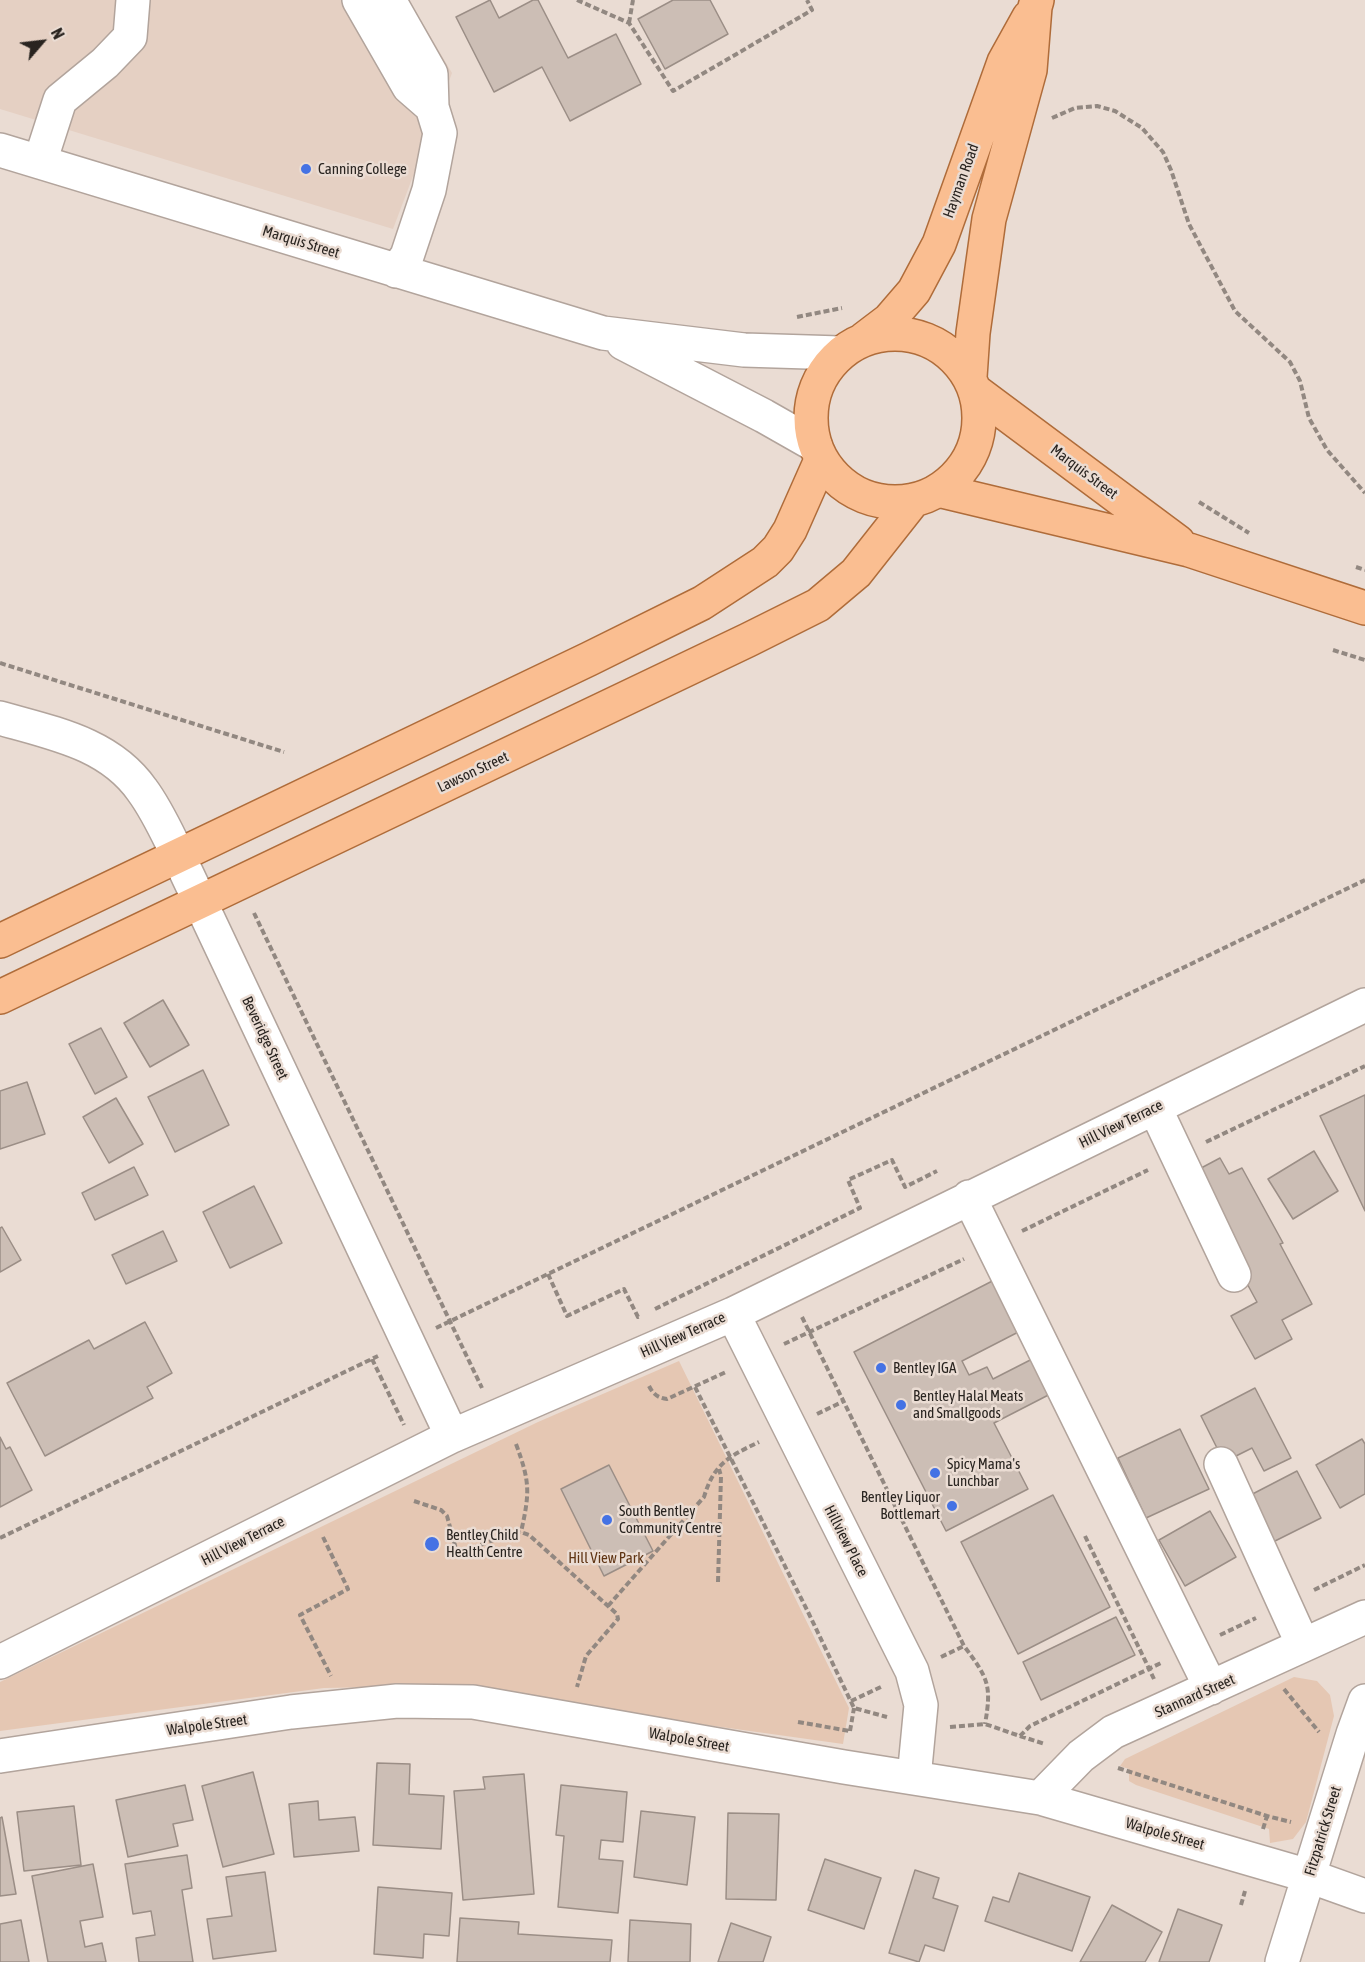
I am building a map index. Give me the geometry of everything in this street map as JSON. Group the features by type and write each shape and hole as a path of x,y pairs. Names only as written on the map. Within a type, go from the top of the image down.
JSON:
{"main road":[{"name":"Hayman Road","path":"852,346 889,320 914,291 939,244 1004,62 1036,4"},
{"name":"Hayman Road","path":"974,385 974,323 989,219 1030,70 1036,4"},
{"path":"894,333 924,338 950,353 974,385 980,432 967,465 942,491 912,502 885,503 860,496 838,481 818,453 810,421 814,395 824,372 852,346 894,333"},
{"name":"Marquis Street","path":"974,385 1189,550"},
{"path":"0,941 590,659 702,603 765,562 778,549 790,530 818,453"},
{"name":"Marquis Street","path":"942,491 1189,550 1365,608"},
{"name":"Lawson Street","path":"0,997 738,646 818,605 856,573 912,502"}],"street":[{"path":"39,162 60,100 105,63 130,37 133,0"},
{"path":"359,0 409,87 432,107"},
{"path":"389,0 431,74 432,107 440,133 429,190 407,256 396,272"},
{"name":"Marquis Street","path":"0,150 603,333 744,350 852,346"},
{"name":"Marquis Street","path":"603,333 764,416 818,453"},
{"name":"Beveridge Street","path":"0,718 88,745 109,758 142,789 178,855 452,1436"},
{"name":"Hill View Terrace","path":"0,1662 452,1436 733,1314 1365,1005"},
{"path":"1155,1108 1234,1275"},
{"path":"969,1197 1211,1688"},
{"name":"Hillview Place","path":"733,1314 912,1671 921,1706 914,1778"},
{"path":"1221,1464 1304,1646"},
{"name":"Stannard Street","path":"1040,1798 1081,1756 1113,1732 1365,1617"},
{"name":"Walpole Street","path":"0,1756 291,1712 397,1701 473,1702 832,1765 1040,1798 1309,1876 1365,1896"},
{"name":"Fitzpatrick Street","path":"1282,1962 1309,1876 1347,1735 1365,1701"}],"path":[{"path":"577,0 629,23 673,91 812,10 807,0"},
{"path":"629,23 633,0"},
{"path":"1044,121 1075,108 1097,106 1115,111 1142,128 1163,152 1189,224 1235,311 1290,362 1300,381 1310,418 1327,450 1365,494"},
{"path":"1198,502 1256,537"},
{"path":"1354,567 1365,570"},
{"path":"1333,650 1365,660"},
{"path":"0,663 284,752"},
{"path":"0,1538 1365,880"},
{"path":"254,913 495,1417 508,1443 514,1440 516,1444 528,1485 527,1504 521,1532"},
{"path":"646,1381 652,1392 667,1400 1365,1066"},
{"path":"548,1274 567,1316 624,1289 638,1317 860,1208 848,1180 892,1160 905,1187 938,1172"},
{"path":"801,1314 964,1646 978,1664 988,1684 989,1700 985,1724"},
{"path":"372,1359 417,1454"},
{"path":"695,1387 854,1708 918,1725 948,1727 985,1724 1267,1816 1297,1823"},
{"path":"608,1606 704,1497 709,1480 730,1456"},
{"path":"718,1468 721,1476 718,1582"},
{"path":"414,1501 441,1510 447,1516 456,1549 460,1553 514,1532 529,1535 617,1614 618,1619 586,1656 577,1688"},
{"path":"321,1532 348,1589 300,1615 334,1681"},
{"path":"1085,1536 1168,1708"},
{"path":"1020,1736 1030,1726 1365,1565"},
{"path":"1283,1687 1347,1735"}],"shaded area":[{"name":"Canning College","path":"0,0 409,0 452,73 393,229 0,109"}],"green space":[{"name":"Hill View Park","path":"679,1361 849,1708 843,1744 428,1686 324,1688 0,1731 0,1682 538,1422"},
{"path":"1294,1677 1317,1681 1330,1695 1334,1716 1306,1822 1293,1839 1270,1843 1269,1829 1136,1785 1129,1781 1129,1769 1120,1766 1125,1759"}],"building":[{"path":"490,0 499,18 533,0 538,0 568,58 616,34 641,84 570,121 542,67 494,92 456,17"},
{"path":"673,0 710,0 728,34 665,69 638,19"},
{"path":"163,1000 189,1045 150,1067 124,1023"},
{"path":"101,1028 127,1077 95,1094 69,1044"},
{"path":"203,1070 229,1125 175,1152 148,1097"},
{"path":"27,1082 45,1134 0,1149 0,1091"},
{"path":"1365,1095 1365,1211 1320,1116"},
{"path":"116,1098 143,1144 109,1163 83,1117"},
{"path":"1314,1151 1338,1191 1293,1219 1268,1179"},
{"path":"1220,1158 1229,1174 1242,1168 1283,1243 1280,1244 1312,1304 1282,1320 1292,1339 1255,1359 1231,1316 1257,1302 1188,1175"},
{"path":"134,1167 148,1195 95,1220 82,1193"},
{"path":"254,1186 282,1243 230,1268 203,1212"},
{"path":"2,1227 21,1260 0,1272 0,1228"},
{"path":"163,1231 177,1261 126,1284 112,1255"},
{"path":"1004,1275 1030,1326 962,1361 969,1375 987,1367 993,1379 1044,1353 1062,1388 994,1423 1028,1489 946,1531 854,1352"},
{"path":"145,1322 172,1373 147,1387 153,1398 45,1456 7,1383 89,1340 94,1349"},
{"path":"1255,1388 1291,1458 1264,1471 1252,1448 1224,1462 1201,1416"},
{"path":"1180,1429 1209,1489 1146,1518 1118,1458"},
{"path":"0,1437 6,1449 10,1447 32,1490 0,1507"},
{"path":"1362,1439 1365,1444 1365,1494 1340,1508 1316,1465"},
{"name":"South Bentley Community Centre","path":"609,1465 653,1551 604,1576 561,1489"},
{"path":"1297,1471 1321,1518 1263,1547 1239,1501"},
{"path":"1053,1495 1110,1607 1018,1654 961,1542"},
{"path":"1210,1511 1236,1557 1185,1586 1159,1540"},
{"path":"1116,1617 1135,1655 1041,1700 1023,1662"},
{"path":"377,1763 410,1764 409,1794 444,1796 441,1849 373,1845"},
{"path":"253,1772 274,1854 223,1867 202,1786"},
{"path":"524,1774 534,1894 463,1900 454,1791 485,1789 483,1777"},
{"path":"185,1785 193,1820 173,1824 178,1846 128,1857 116,1800"},
{"path":"561,1785 627,1792 623,1842 601,1840 599,1859 623,1861 618,1913 558,1907 564,1836 556,1835"},
{"path":"318,1801 319,1820 355,1817 359,1851 294,1857 289,1804"},
{"path":"74,1806 81,1865 24,1871 17,1812"},
{"path":"641,1811 695,1817 687,1885 634,1877"},
{"path":"728,1813 779,1814 776,1900 726,1899"},
{"path":"2,1817 16,1894 0,1896 0,1818"},
{"path":"187,1855 192,1888 182,1890 193,1962 139,1962 136,1938 155,1935 151,1911 133,1914 125,1864"},
{"path":"825,1859 881,1878 864,1929 808,1910"},
{"path":"93,1864 103,1917 80,1921 85,1947 102,1943 106,1962 48,1962 32,1876"},
{"path":"915,1870 939,1878 933,1898 958,1906 944,1951 925,1945 919,1962 889,1953"},
{"path":"265,1872 276,1951 213,1959 207,1919 232,1916 226,1877"},
{"path":"1019,1873 1090,1897 1072,1951 985,1921 993,1897 1009,1902"},
{"path":"378,1887 452,1893 449,1936 424,1934 423,1958 374,1954"},
{"path":"1112,1905 1162,1932 1145,1962 1080,1962"},
{"path":"1178,1909 1222,1925 1209,1962 1159,1962"},
{"path":"460,1918 519,1922 518,1934 612,1940 610,1962 457,1962"},
{"path":"21,1920 29,1962 0,1962 0,1924"},
{"path":"630,1920 691,1924 690,1962 628,1962"},
{"path":"731,1923 771,1937 763,1962 718,1962"}],"place":[{"name":"Canning College","path":"306,169"},
{"name":"Bentley IGA","path":"881,1368"},
{"name":"Bentley Halal Meats and Smallgoods","path":"901,1405"},
{"name":"Spicy Mama's Lunchbar","path":"935,1473"},
{"name":"Bentley Liquor Bottlemart","path":"952,1506"},
{"name":"South Bentley Community Centre","path":"607,1520"},
{"name":"Bentley Child Health Centre","path":"432,1544"}]}
